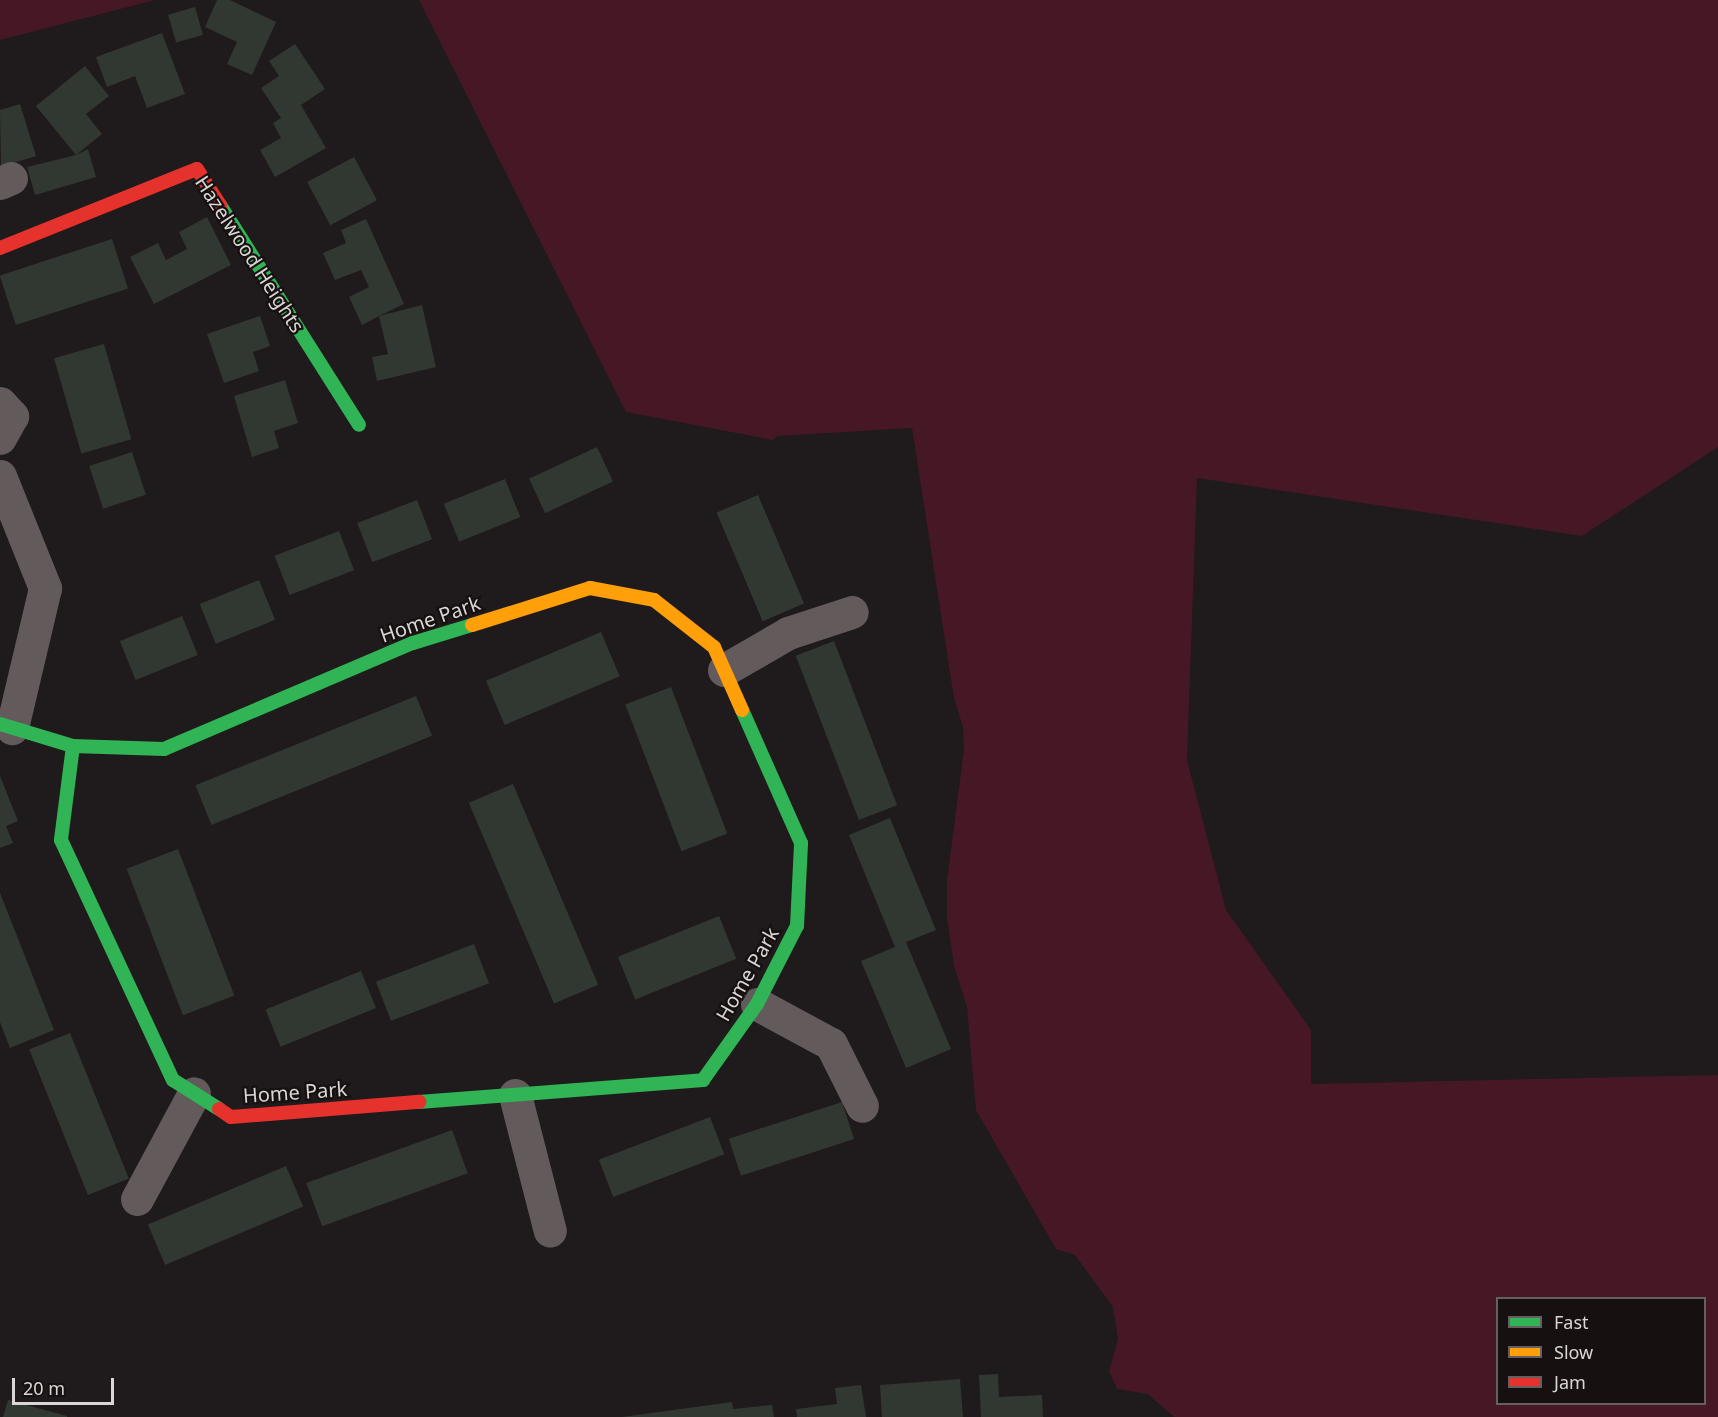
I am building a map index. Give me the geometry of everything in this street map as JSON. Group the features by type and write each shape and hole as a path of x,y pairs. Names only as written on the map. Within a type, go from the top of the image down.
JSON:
{"street":[{"name":"Hazelwood Heights","path":"0,248 197,169 359,424"},
{"path":"0,403 12,416 0,438"},
{"path":"0,476 45,588 6,726"},
{"name":"Home Park","path":"6,726 73,746 164,749 413,643 590,588 654,600 714,647 801,843 797,926 757,1004 703,1080 231,1117 173,1080 60,840 73,746"},
{"path":"724,670 788,633 852,612"},
{"path":"757,1004 831,1044 862,1106"},
{"path":"137,1199 194,1093"},
{"path":"515,1095 549,1231"}],"shaded area":[{"path":"0,0 155,0 0,40"},
{"path":"419,0 1718,0 1718,447 1582,536 1197,478 1187,760 1226,910 1311,1030 1311,1084 1718,1075 1718,1417 1174,1417 1148,1394 1117,1389 1109,1371 1118,1339 1113,1307 1075,1255 1056,1249 976,1110 967,1007 954,966 947,917 947,881 964,749 963,727 954,698 912,428 777,436 773,440 626,412"}],"building":[{"path":"217,0 230,0 276,22 252,75 227,64 237,42 205,27"},
{"path":"195,7 203,35 176,43 168,15"},
{"path":"162,33 185,94 147,108 135,76 107,87 96,57"},
{"path":"295,44 325,89 301,105 326,148 275,177 260,150 281,138 273,123 281,118 261,88 279,76 269,61"},
{"path":"85,66 109,96 86,114 102,134 76,155 36,106"},
{"path":"20,104 36,156 1,167 0,110"},
{"path":"88,149 96,177 35,195 27,167 76,155"},
{"path":"354,157 377,200 330,225 307,182"},
{"path":"207,217 231,265 154,304 130,257 158,243 166,260 187,249 179,232"},
{"path":"366,219 404,304 362,325 349,297 369,287 361,270 335,280 323,253 346,243 341,230"},
{"path":"112,239 128,288 16,325 0,275"},
{"path":"422,305 436,367 377,381 372,357 388,354 379,316"},
{"path":"260,316 270,346 253,352 259,371 224,383 207,334"},
{"path":"104,344 131,439 81,453 54,358"},
{"path":"285,380 298,423 274,431 279,448 252,457 234,396"},
{"path":"597,447 613,481 545,513 529,479"},
{"path":"132,452 146,495 103,509 89,466"},
{"path":"505,479 520,517 459,542 444,504"},
{"path":"758,495 804,604 763,621 717,513"},
{"path":"417,500 432,539 372,562 357,523"},
{"path":"339,531 354,570 290,595 275,556"},
{"path":"259,580 275,620 216,644 200,604"},
{"path":"182,616 198,655 136,680 120,641"},
{"path":"601,632 620,676 505,725 486,681"},
{"path":"834,641 897,805 859,820 796,656"},
{"path":"671,687 727,834 682,851 625,705"},
{"path":"416,696 432,736 211,825 195,785"},
{"path":"0,776 18,821 6,826 13,843 0,848"},
{"path":"513,784 598,985 554,1003 469,803"},
{"path":"890,818 936,930 906,942 951,1049 906,1068 861,961 895,947 849,835"},
{"path":"178,849 234,996 183,1015 127,869"},
{"path":"0,893 54,1030 10,1048 0,1022"},
{"path":"719,916 736,959 635,999 618,957"},
{"path":"474,944 489,983 391,1021 376,982"},
{"path":"361,971 376,1008 280,1047 266,1010"},
{"path":"70,1033 129,1179 88,1195 29,1049"},
{"path":"842,1102 854,1139 741,1176 729,1139"},
{"path":"710,1117 724,1154 613,1197 599,1160"},
{"path":"452,1130 468,1173 322,1226 306,1183"},
{"path":"286,1166 303,1207 165,1265 148,1225"},
{"path":"998,1374 999,1397 1042,1395 1043,1417 981,1417 979,1375"},
{"path":"960,1379 963,1417 882,1417 880,1385"},
{"path":"861,1385 866,1417 797,1417 796,1409 837,1404 835,1388"},
{"path":"8,1400 67,1416 67,1417 3,1417"},
{"path":"732,1402 733,1409 772,1405 774,1417 622,1417"}],"traffic: fast":[{"path":"220,205 359,425"},
{"path":"0,724 73,746 164,749 413,643 472,625"},
{"path":"419,1102 703,1080 757,1004 797,926 801,843 742,710"},
{"path":"73,746 61,840 173,1080 219,1109"}],"traffic: slow":[{"path":"472,625 590,588 654,600 714,647 742,710"}],"traffic: jam":[{"path":"0,248 197,169 220,205"},
{"path":"219,1109 231,1117 419,1102"}]}
